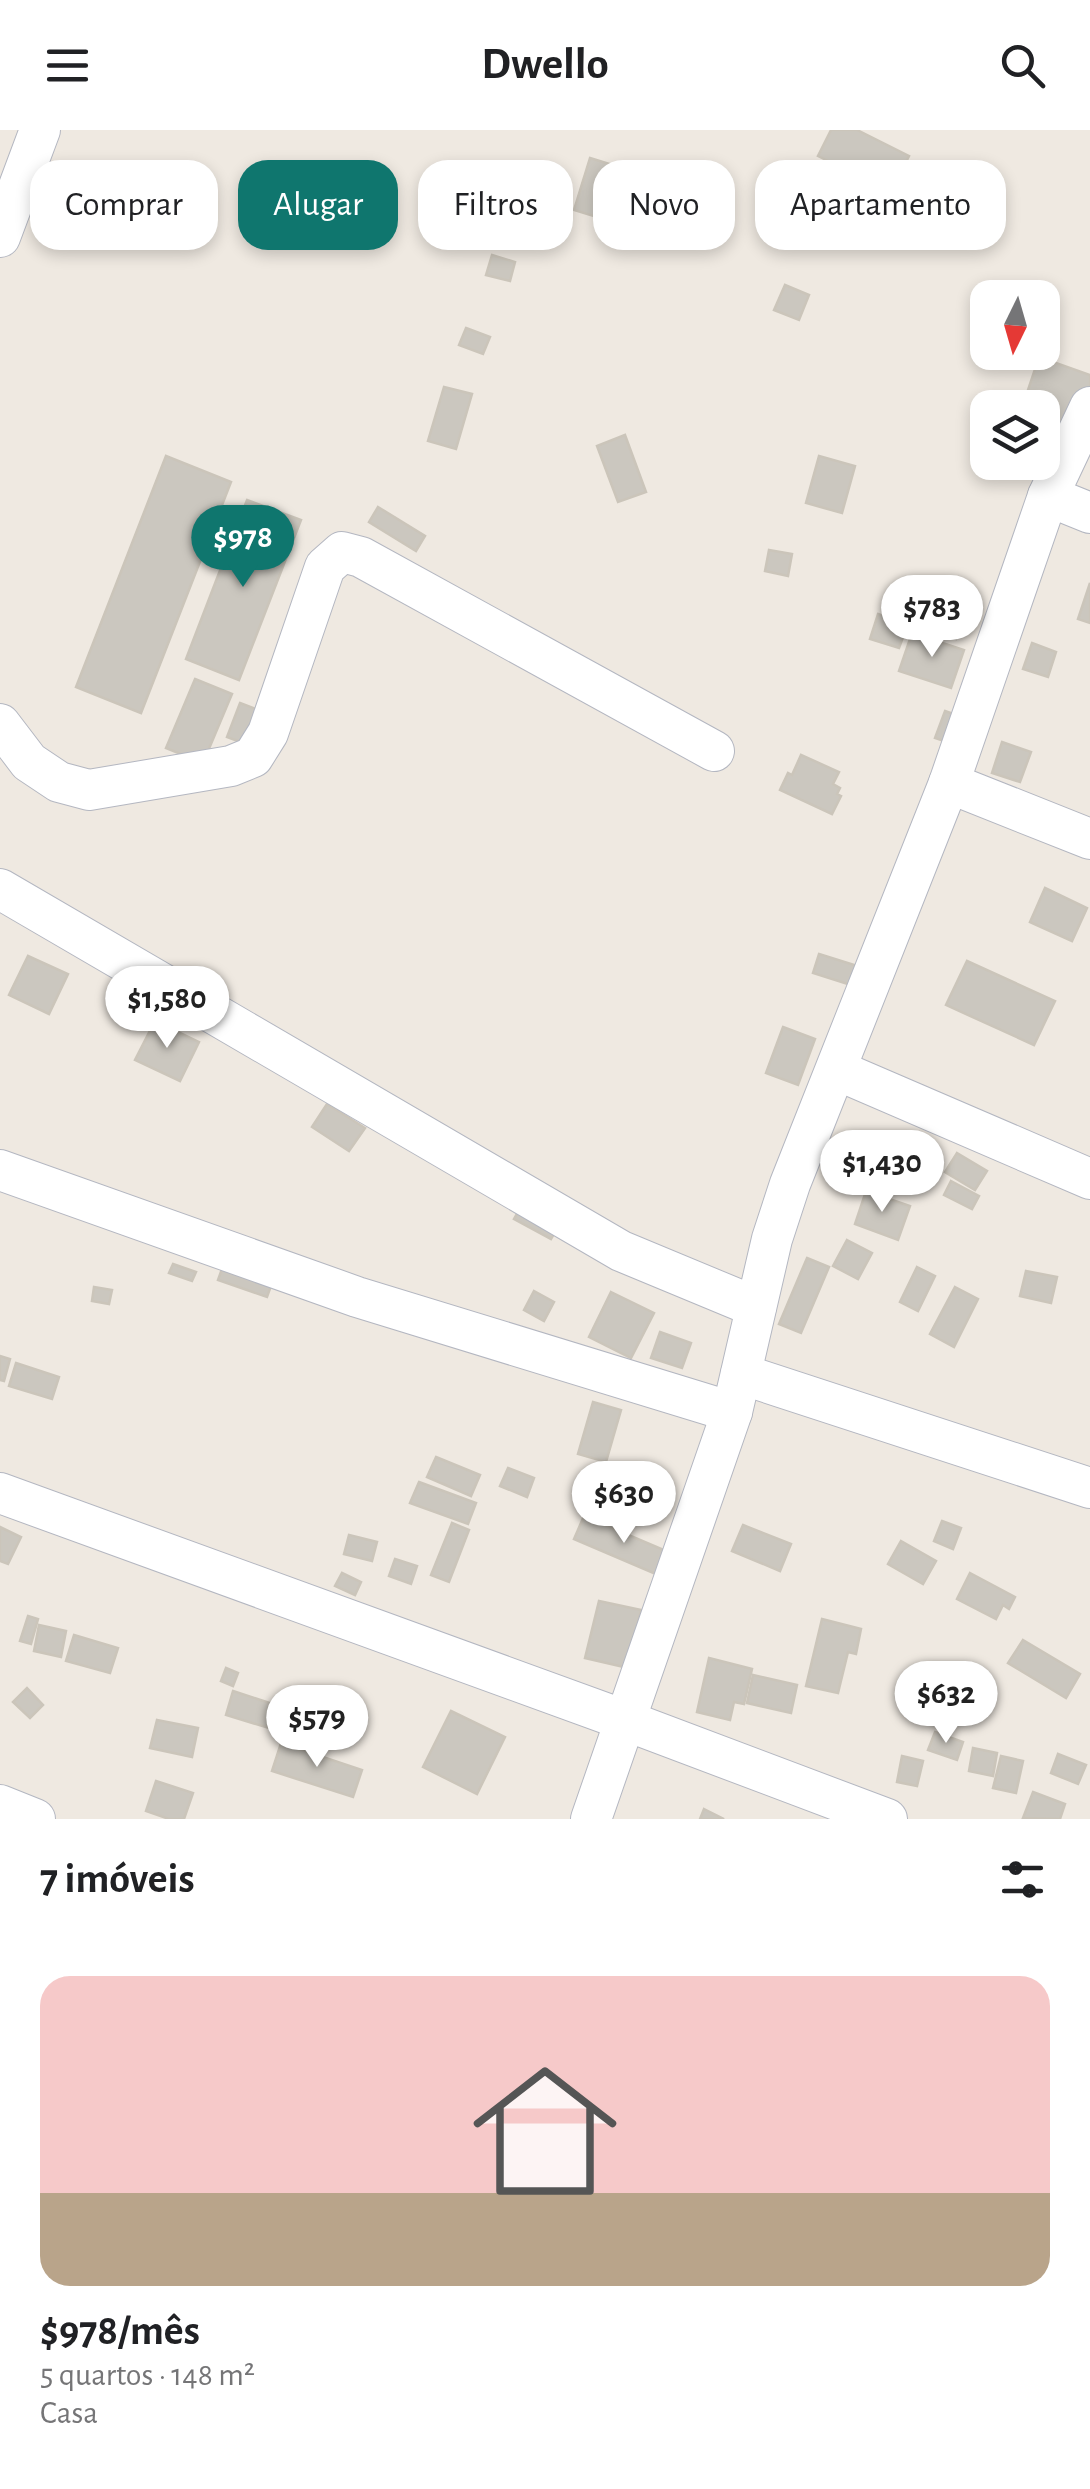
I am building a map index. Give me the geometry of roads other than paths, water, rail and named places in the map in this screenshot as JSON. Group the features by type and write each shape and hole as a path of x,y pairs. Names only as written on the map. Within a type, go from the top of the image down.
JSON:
{"street":[{"path":"0,237 40,130"},
{"path":"590,1819 627,1721 737,1393 784,1202 949,783 1048,496 1090,408"},
{"path":"1048,496 1090,513"},
{"path":"0,724 29,762 59,782 89,790 231,766 253,757 268,733 326,567 342,552 361,557 714,751"},
{"path":"949,783 1090,838"},
{"path":"0,889 621,1252 756,1307"},
{"path":"837,1070 1090,1179"},
{"path":"0,1170 357,1298 737,1393 1090,1488"},
{"path":"0,1493 888,1819"},
{"path":"0,1804 35,1819"}]}
